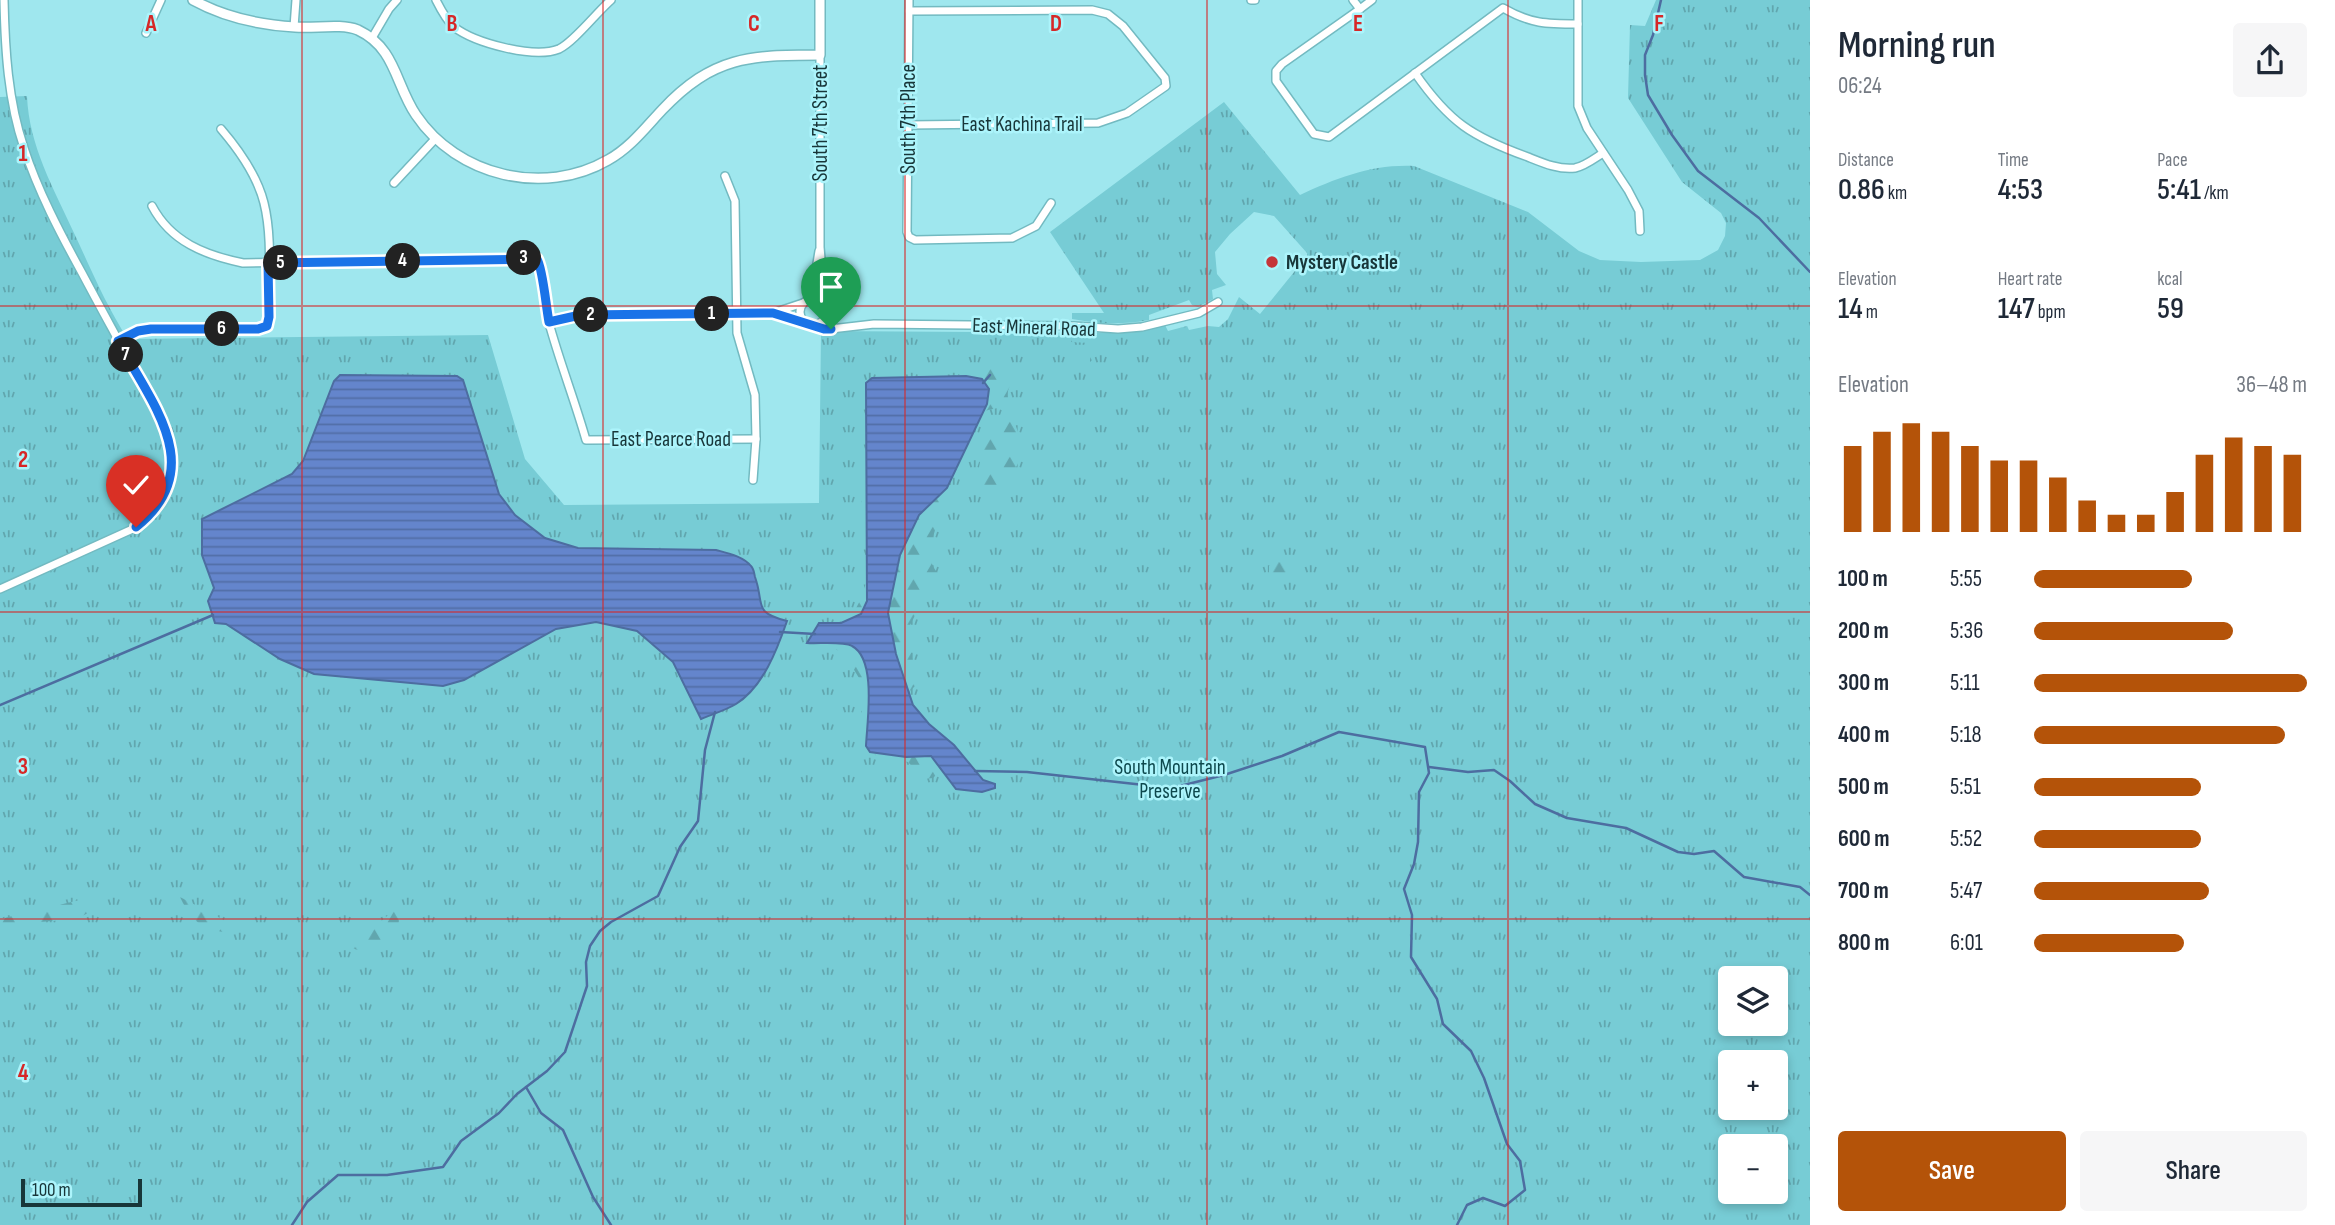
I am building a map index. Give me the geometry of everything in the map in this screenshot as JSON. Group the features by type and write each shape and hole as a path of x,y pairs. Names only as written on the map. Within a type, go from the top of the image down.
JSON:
{"street":[{"path":"0,589 136,527 151,514 166,494 173,467 171,448 160,419 64,239 37,183 23,146 9,80 4,0"},
{"path":"146,33 160,0"},
{"path":"193,0 258,23 355,29 372,38 390,58 410,105 436,138 457,156 505,176 530,179 590,169 621,151 686,86 717,67 759,56 820,55"},
{"path":"294,27 296,0"},
{"path":"372,38 397,0"},
{"path":"436,0 453,26 469,36 503,47 541,53 561,48 611,0"},
{"name":"South 7th Street","path":"820,0 820,247 826,316"},
{"name":"South 7th Place","path":"909,0 909,237 915,240 1012,238 1036,226 1051,203"},
{"path":"1353,0 1360,9"},
{"path":"1372,0 1276,71 1276,81 1314,135 1329,137 1503,8"},
{"path":"1497,0 1503,8 1521,19 1549,24 1578,24"},
{"path":"1578,0 1578,106 1587,128 1639,211 1640,231"},
{"name":"East Kachina Trail","path":"908,125 1098,124 1127,113 1166,86 1165,78 1132,37 1108,14 1092,10 909,11"},
{"path":"1415,73 1449,116 1484,140 1564,169 1579,167 1603,153"},
{"path":"118,341 138,331 151,329 258,329 267,326 267,221 259,188 245,162 221,129"},
{"path":"394,183 436,138"},
{"path":"725,176 735,201 737,333 755,395 753,480"},
{"path":"152,206 160,221 189,245 219,258 243,263 537,259 541,265 549,322"},
{"name":"South 7th Street","path":"809,324 800,313 814,282 820,247"},
{"path":"805,302 817,299 825,307"},
{"name":"East Mineral Road","path":"773,313 805,302"},
{"name":"East Mineral Road","path":"549,322 580,315 773,313 824,329 874,324 1130,328 1199,313 1218,302"},
{"path":"809,324 821,323 826,316 845,327"},
{"name":"East Pearce Road","path":"549,322 586,440 756,439"}],"green space":[{"name":"South Mountain Preserve","path":"1656,0 1810,0 1810,1225 0,1225 0,97 27,96 32,132 51,184 99,287 128,339 488,335 525,459 564,505 819,503 821,331 1108,333 1143,331 1165,325 1168,331 1187,326 1189,330 1219,327 1228,319 1239,297 1260,314 1307,256 1274,216 1254,212 1215,252 1217,274 1226,285 1212,290 1213,299 1198,307 1192,305 1189,300 1149,315 1149,320 1129,323 1072,319 1072,313 1104,313 1050,232 1224,102 1300,195 1355,173 1384,167 1414,166 1528,212 1579,251 1600,260 1700,260 1718,250 1725,236 1726,223 1721,213 1682,182 1628,98 1630,25 1645,26"},
{"path":"1071,330 1099,336 1097,355 1090,362 1090,343 1071,342"},
{"path":"1004,364 1012,368 1015,376 1008,391 1008,402 1021,442 1018,463 997,488 991,492 982,489 979,480 981,459 988,438 1003,411 998,408 988,410 968,421 877,569 862,652 866,665 873,735 943,757 941,770 933,778 924,779 908,762 870,754 864,748 859,678 845,655 827,644 810,642 854,612 863,595 868,573 861,495 866,443 866,390 871,383 879,381 972,374"},
{"path":"946,471 947,498 931,548 933,567 940,575 933,594 922,602 909,627 909,645 918,683 910,691 910,696 930,727 913,712 888,639 888,600 899,548"},
{"path":"1286,561 1299,562 1289,577 1266,596 1269,590 1269,566"},
{"path":"180,897 237,927 237,934 202,925 190,915"},
{"path":"84,899 88,913 76,919 16,924 0,929 0,919"},
{"path":"402,903 396,929 387,943 380,948 363,951 340,944 379,923"}],"shaded area":[{"path":"340,375 457,376 463,380 499,494 515,515 545,538 578,548 716,550 744,560 753,570 764,611 787,621 774,656 754,688 736,704 701,719 673,662 637,631 596,622 556,629 464,680 443,686 314,674 280,659 226,624 215,623 208,601 214,588 202,555 202,519 292,474 303,461 334,381"},
{"path":"966,376 982,379 989,389 987,404 947,488 919,515 900,555 888,613 896,654 913,705 929,724 954,745 983,780 995,784 995,788 982,792 956,789 931,756 906,757 870,752 866,746 868,677 860,653 848,644 807,643 819,623 841,623 861,614 867,601 866,383 872,378"}],"waterway":[{"path":"1661,0 1645,55 1648,95 1698,171 1759,218 1810,272"},
{"path":"983,383 990,375"},
{"path":"0,705 213,615"},
{"path":"780,632 815,634"},
{"path":"292,1225 307,1202 338,1175 387,1175 443,1167 461,1141 499,1113 565,1052 587,986 586,962 590,946 600,931 611,922 658,896 680,847 698,821 705,750 715,712"},
{"path":"975,771 1027,772 1144,785 1164,790 1224,775 1282,756 1339,732 1425,747 1429,773 1419,792 1418,842 1414,864 1404,889 1412,915 1411,957 1437,999 1443,1024 1471,1051 1484,1078 1507,1144 1520,1161 1525,1190 1505,1206 1483,1198 1467,1205 1457,1225"},
{"path":"1429,767 1468,772 1494,770 1535,804 1567,818 1626,828 1678,852 1694,854 1714,851 1744,877 1800,887 1810,895"},
{"path":"526,1087 541,1113 563,1130 593,1197 611,1225"}],"place":[{"name":"Mystery Castle","path":"1272,262"}],"route":[{"path":"136,527 151,514 166,494 172,476 173,458 160,419 118,341 138,331 151,329 258,329 267,326 268,263 537,259 541,265 549,322 580,315 773,313 831,329"}]}
